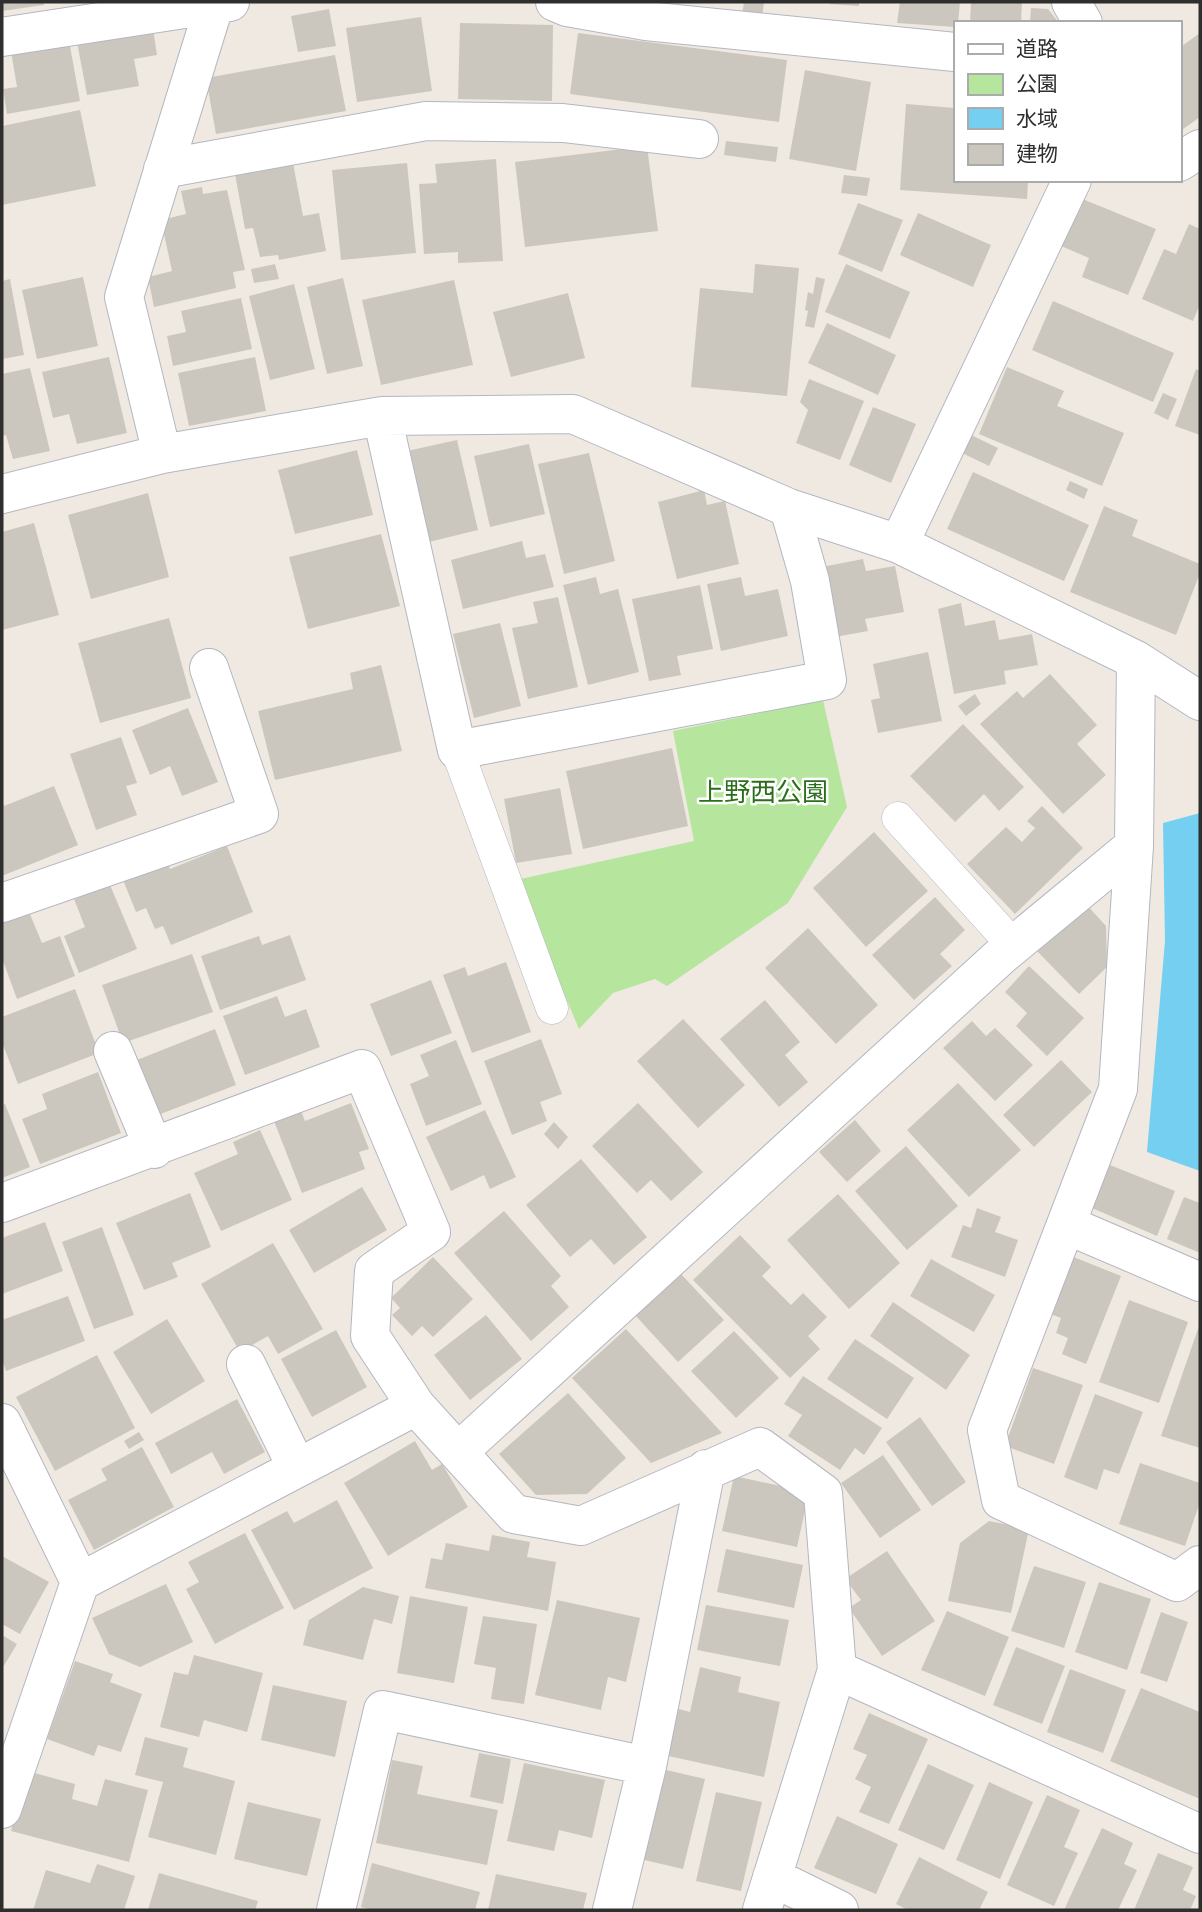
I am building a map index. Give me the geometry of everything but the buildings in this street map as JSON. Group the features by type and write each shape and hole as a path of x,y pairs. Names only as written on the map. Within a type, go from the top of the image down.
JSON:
{"street":[{"path":"555,2 567,6 648,12 954,52"},
{"path":"1071,2 1082,21"},
{"path":"2,37 222,4 163,169 124,297 162,454"},
{"path":"163,169 426,121 563,123 699,139"},
{"path":"1181,161 1200,149"},
{"path":"899,544 1071,182"},
{"path":"2,494 162,454 382,416 573,414 789,508 899,544 1136,660 1200,701"},
{"path":"382,416 457,750 827,680 810,581 789,508"},
{"path":"1136,660 1135,846 1118,1089 987,1430 1001,1500 1177,1582 1200,1565"},
{"path":"2,902 259,814 209,668"},
{"path":"458,1452 1013,945 1135,846"},
{"path":"113,1051 154,1149"},
{"path":"2,1203 154,1149 362,1069 431,1232 374,1271 370,1336 416,1406 514,1514 581,1526 761,1447 823,1493 837,1670 767,1893 839,1910"},
{"path":"1067,1225 1200,1282"},
{"path":"246,1364 297,1468"},
{"path":"2,1808 80,1582 416,1406"},
{"path":"2,1423 80,1582"},
{"path":"612,1910 646,1766 706,1469"},
{"path":"837,1670 1200,1834"},
{"path":"336,1910 383,1710 646,1766"}],"lane":[{"path":"457,750 552,1008"},
{"path":"898,818 1013,945"}],"green space":[{"name":"上野西公園","path":"823,700 847,807 788,903 667,986 655,979 613,993 579,1029 516,880 694,841 673,731"}],"water":[{"path":"1200,813 1200,1171 1147,1152 1165,941 1163,823"}]}
